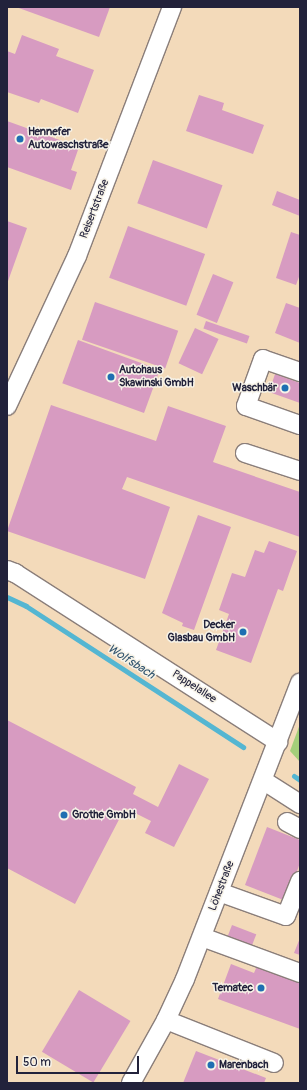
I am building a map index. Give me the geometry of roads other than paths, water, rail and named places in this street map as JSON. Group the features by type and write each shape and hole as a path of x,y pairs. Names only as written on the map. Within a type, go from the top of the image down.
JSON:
{"street":[{"name":"Reisertstraße","path":"7,406 77,256 172,7"},
{"path":"300,372 263,359 246,406 300,425"},
{"path":"245,453 300,471"},
{"name":"Pappelallee","path":"7,570 15,573 278,742"},
{"name":"Löhestraße","path":"131,1083 166,1020 202,937 264,781 300,683"},
{"path":"264,781 300,804"},
{"path":"219,892 286,916 300,881"},
{"path":"202,937 300,972"},
{"path":"166,1020 274,1063"}],"waterway":[{"name":"Wolfsbach","path":"7,597 26,606 243,747"},
{"name":"Wolfsbach","path":"294,776 300,780"}],"place":[{"name":"Hennefer Autowaschstraße","path":"20,139"},
{"name":"Autohaus Skawinski GmbH","path":"111,377"},
{"name":"Waschbär","path":"285,388"},
{"name":"Decker Glasbau GmbH","path":"243,632"},
{"name":"Grothe GmbH","path":"64,815"},
{"name":"Tematec","path":"261,988"},
{"name":"Marenbach","path":"211,1065"}]}
